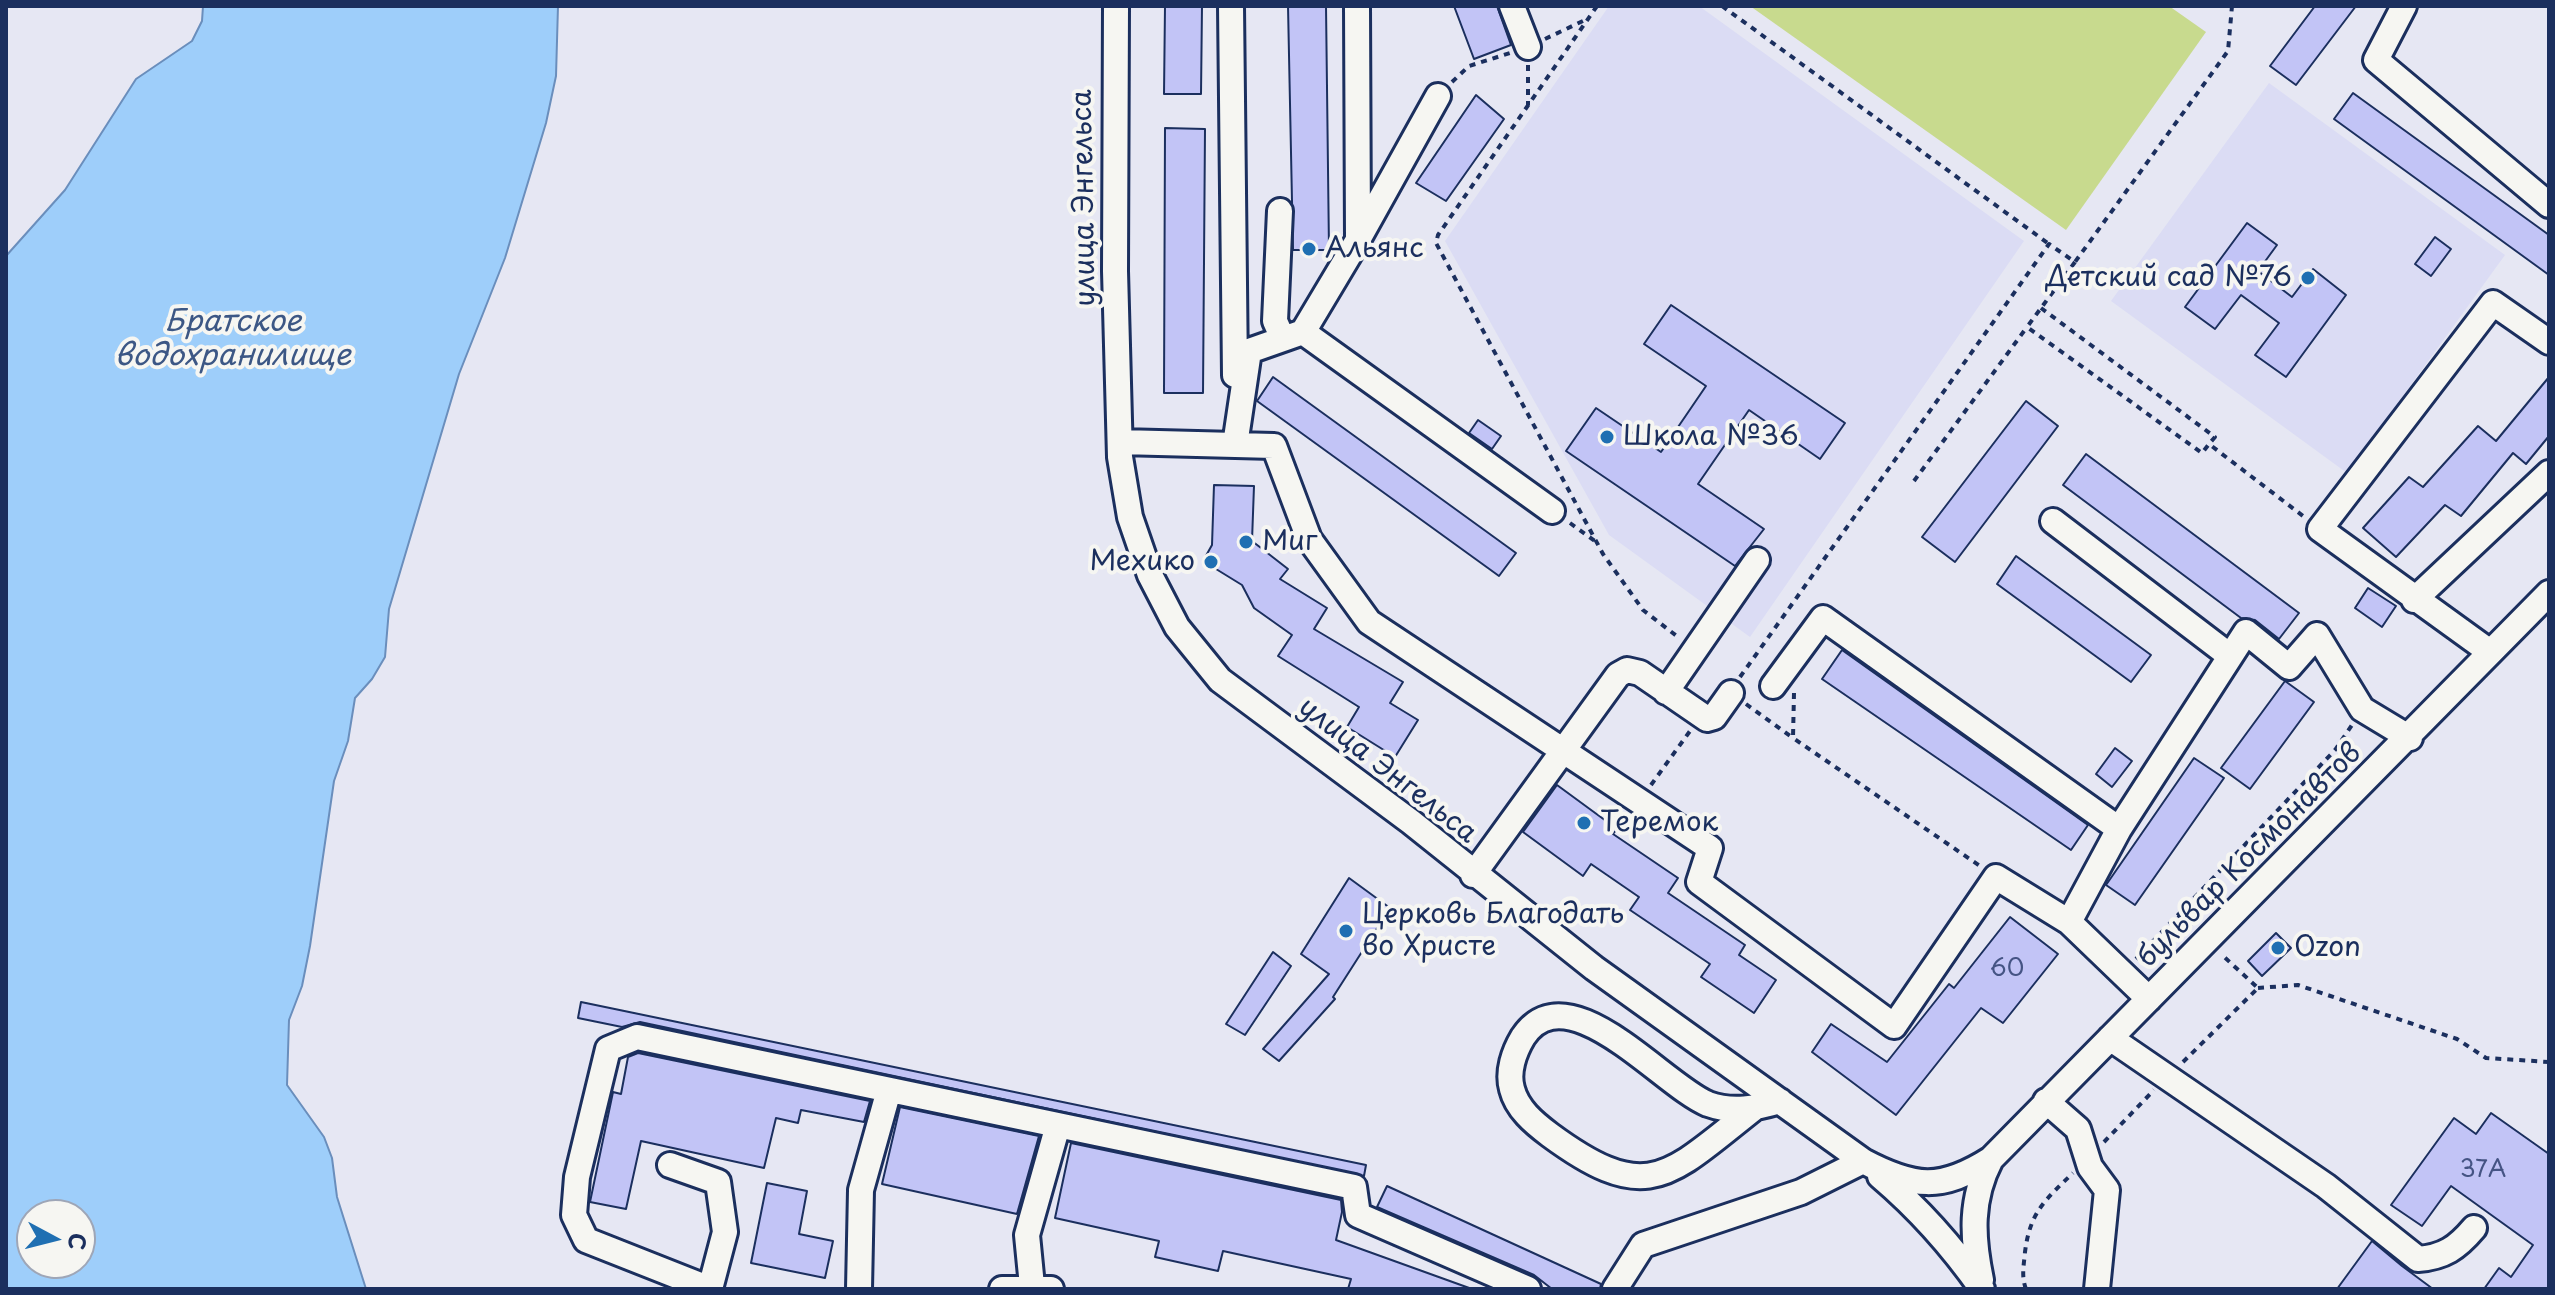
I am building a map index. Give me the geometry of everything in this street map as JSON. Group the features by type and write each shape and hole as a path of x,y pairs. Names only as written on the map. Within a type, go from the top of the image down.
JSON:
{"street":[{"name":"улица Энгельса","path":"1116,6 1115,271 1120,442 1130,517 1150,575 1177,627 1220,680 1411,822 1473,875 1863,1161 1892,1176 1916,1183 1944,1183 1965,1175 1991,1159"},
{"path":"1231,6 1235,445"},
{"path":"1357,6 1358,240"},
{"path":"1512,6 1528,47"},
{"path":"2404,6 2376,60 2549,205"},
{"path":"1235,445 1249,351 1293,335 1358,240 1438,96"},
{"path":"1280,211 1275,321 1552,511"},
{"path":"2490,652 2414,600 2320,529 2493,303 2549,342"},
{"path":"1120,442 1274,446 1309,539 1369,622 1710,848 1699,882 1894,1026 1996,877 2069,922 2149,999"},
{"path":"2414,600 2549,473"},
{"path":"2053,521 2230,656"},
{"path":"1666,692 1757,560"},
{"name":"бульвар Космонавтов","path":"1991,1159 2410,738 2549,593"},
{"path":"1773,686 1823,618 2119,829"},
{"path":"2069,922 2119,829 2246,632 2289,667 2317,635 2362,709 2410,738"},
{"path":"1473,875 1618,675 1627,670 1640,673 1701,716 1714,717 1731,693"},
{"path":"1753,1109 1711,1105 1687,1094 1602,1029 1570,1017 1538,1023 1524,1035 1510,1072 1512,1090 1520,1108 1537,1125 1577,1155 1605,1171 1626,1177 1647,1178 1667,1173 1686,1162 1753,1109 1780,1101"},
{"path":"670,1165 718,1182 725,1232 710,1289 586,1240 574,1215 577,1177 608,1049 637,1037 1354,1187 1358,1215 1528,1289"},
{"path":"2110,1038 2326,1186 2418,1259 2436,1258 2458,1248 2474,1228"},
{"path":"859,1289 861,1190 889,1090"},
{"path":"2046,1101 2078,1129 2088,1159 2107,1190 2097,1289"},
{"path":"1002,1289 1041,1288 1027,1235 1058,1125"},
{"path":"1982,1289 1974,1244 1973,1210 1979,1181 1991,1159"},
{"path":"1615,1289 1643,1245 1801,1192 1863,1161 1921,1211 1982,1289"}],"path":[{"path":"1597,6 1438,235 1436,243 1597,542 1643,610 1697,650"},
{"path":"1722,6 2075,262"},
{"path":"1914,481 2228,51 2232,6"},
{"path":"1438,96 1469,66 1528,47"},
{"path":"1996,877 1731,693 1751,659 2049,244"},
{"path":"2027,327 2202,453 2215,437 2041,308"},
{"path":"2209,444 2320,529"},
{"path":"1552,511 1597,542"},
{"path":"1773,686 1789,686 1794,693 1793,738"},
{"path":"2122,974 2335,750 2362,709"},
{"path":"1639,800 1701,716"},
{"path":"2178,915 2258,988"},
{"path":"2026,1289 2022,1278 2028,1227 2039,1207 2258,988 2298,985 2457,1039 2486,1058 2549,1062"}],"shaded area":[{"path":"1609,6 1699,6 2024,241 1750,637 1609,535 1445,241"},
{"name":"Детский сад №76","path":"2269,83 2505,255 2347,473 2111,301"}],"green space":[{"path":"1750,6 2169,6 2206,32 2066,230"}],"water":[{"name":"Братское водохранилище","path":"203,6 558,6 556,76 546,123 505,258 459,374 389,609 385,657 372,679 355,698 348,741 334,781 302,986 289,1020 287,1085 324,1137 332,1158 337,1197 366,1289 6,1289 6,256 65,190 136,79 192,41 202,21"}],"building":[{"path":"1165,6 1202,6 1201,94 1164,94"},
{"path":"1288,6 1326,6 1329,250 1293,250"},
{"path":"1454,6 1497,6 1511,45 1474,59"},
{"path":"2315,6 2356,6 2296,85 2270,66"},
{"path":"2353,93 2549,235 2549,275 2334,119"},
{"path":"1476,95 1504,119 1446,201 1416,183"},
{"path":"1165,128 1205,129 1203,393 1164,393"},
{"path":"2247,223 2277,245 2258,271 2292,297 2313,269 2346,295 2286,377 2255,355 2279,323 2241,295 2215,329 2185,307"},
{"path":"2435,237 2451,249 2431,276 2415,264"},
{"name":"Школа №36","path":"1671,305 1845,423 1820,459 1749,410 1698,484 1764,529 1735,566 1566,451 1596,408 1661,452 1706,386 1644,344"},
{"path":"1273,377 1516,553 1499,576 1257,401"},
{"path":"2549,377 2549,436 2526,464 2513,453 2461,516 2445,505 2396,557 2363,528 2409,477 2423,487 2478,426 2496,441"},
{"path":"2026,401 2058,426 1955,562 1922,537"},
{"path":"1478,420 1501,436 1492,449 1469,433"},
{"path":"2086,454 2299,613 2279,639 2255,620 2241,618 2063,485"},
{"path":"1214,485 1254,486 1252,541 1288,569 1280,579 1327,608 1314,629 1403,682 1390,703 1418,720 1395,757 1347,727 1359,707 1278,656 1292,635 1254,608 1242,585 1203,561 1212,545"},
{"path":"2016,556 2151,655 2131,682 1997,584"},
{"path":"2368,588 2396,606 2382,627 2355,608"},
{"path":"1842,650 2088,825 2071,850 1822,679"},
{"path":"2285,681 2314,702 2250,789 2221,768"},
{"path":"2115,748 2132,761 2112,787 2096,774"},
{"path":"2194,758 2224,778 2135,905 2106,885"},
{"path":"1557,785 1617,829 1613,834 1678,878 1668,893 1745,945 1739,955 1776,980 1754,1013 1701,977 1710,964 1630,910 1639,897 1591,864 1583,876 1523,832"},
{"name":"Церковь Благодать во Христе","path":"1349,878 1390,908 1333,997 1335,999 1279,1061 1263,1049 1329,974 1301,954"},
{"path":"2010,917 2058,954 2003,1023 1981,1008 1896,1115 1812,1052 1831,1024 1887,1062 1949,984 1954,988"},
{"path":"2276,933 2291,948 2262,976 2248,961"},
{"path":"1273,952 1291,966 1245,1035 1226,1024"},
{"path":"581,1002 1366,1165 1364,1176 640,1022 622,1027 578,1018"},
{"path":"638,1053 870,1101 864,1122 801,1110 798,1123 776,1118 764,1168 641,1141 626,1209 590,1202 613,1092 621,1094 628,1057"},
{"path":"900,1107 1039,1136 1017,1214 882,1184"},
{"path":"2491,1113 2549,1154 2549,1289 2484,1289 2499,1268 2511,1277 2533,1245 2451,1186 2422,1226 2391,1205 2454,1118 2476,1134"},
{"path":"1071,1143 1341,1200 1342,1212 1336,1240 1472,1289 1348,1289 1351,1279 1223,1251 1218,1271 1155,1257 1159,1241 1055,1218"},
{"path":"767,1183 807,1191 799,1234 833,1241 825,1278 751,1263"},
{"path":"1387,1186 1601,1284 1600,1289 1552,1289 1534,1275 1377,1207"},
{"path":"2372,1241 2402,1266 2433,1289 2337,1289"}],"place":[{"name":"Альянс","path":"1309,249"},
{"name":"Детский сад №76","path":"2308,278"},
{"name":"Школа №36","path":"1607,437"},
{"name":"Миг","path":"1246,542"},
{"name":"Мехико","path":"1211,562"},
{"name":"Теремок","path":"1584,823"},
{"name":"Церковь Благодать во Христе","path":"1346,931"},
{"name":"Ozon","path":"2278,948"}]}
